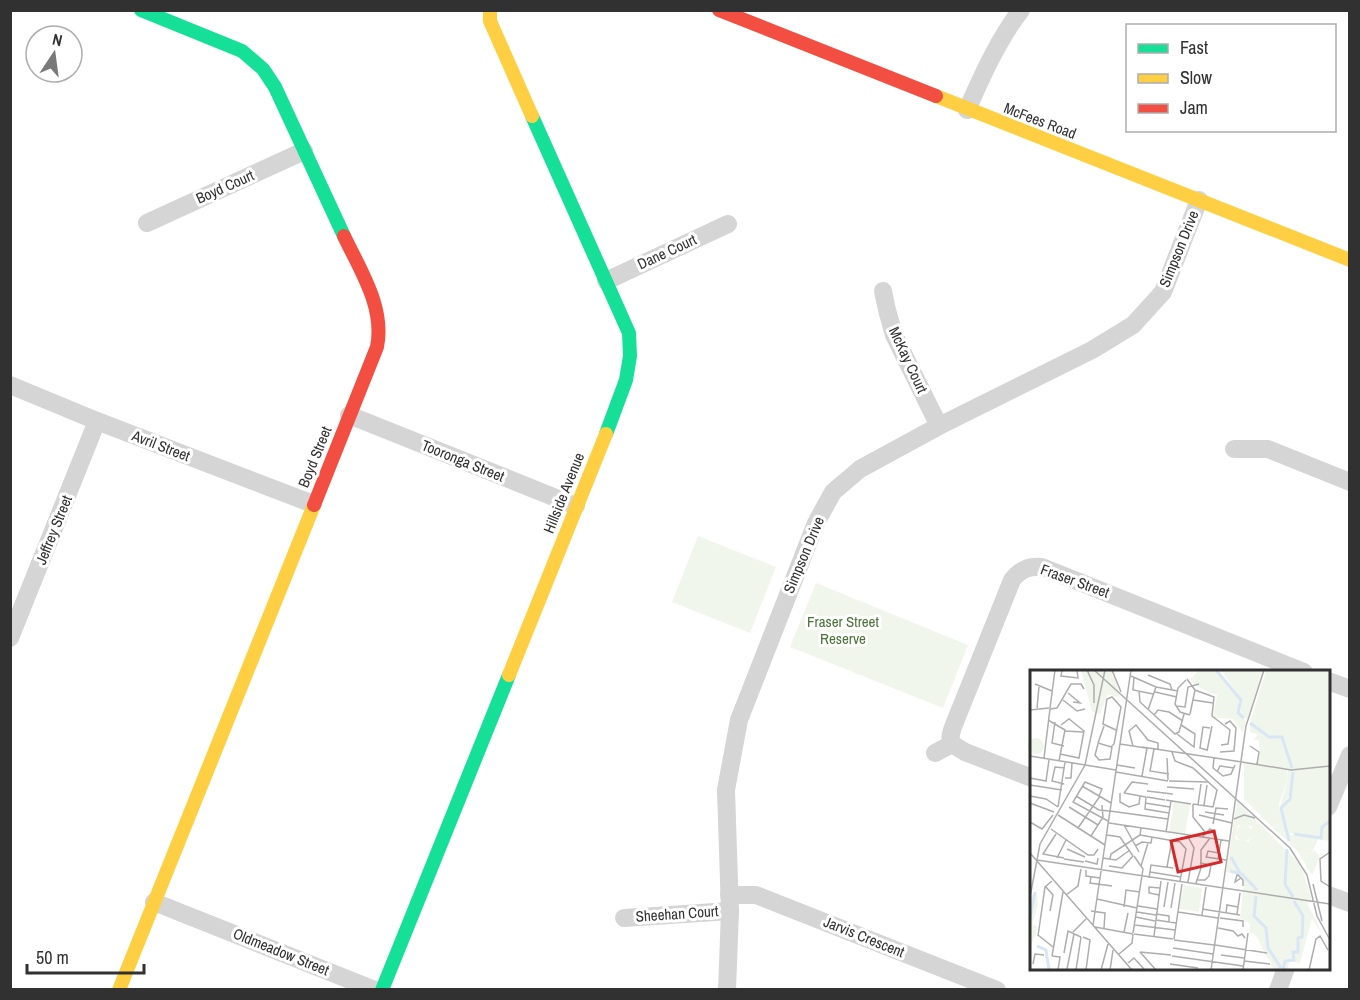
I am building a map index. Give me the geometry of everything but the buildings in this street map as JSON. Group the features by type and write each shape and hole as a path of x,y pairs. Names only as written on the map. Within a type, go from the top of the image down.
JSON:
{"street":[{"name":"Boyd Street","path":"119,990 380,338 380,323 375,302 275,87 263,69 242,51 186,19 141,10"},
{"name":"Hillside Avenue","path":"382,990 626,380 630,356 629,333 490,21 490,10"},
{"name":"McFees Road","path":"719,10 1350,260"},
{"path":"967,110 997,47 1020,10"},
{"name":"Boyd Court","path":"147,223 304,151"},
{"name":"Simpson Drive","path":"727,990 730,903 726,790 739,720 816,523 833,492 860,469 939,426 1092,350 1133,325 1163,292 1198,201"},
{"name":"Dane Court","path":"606,281 729,224"},
{"name":"McKay Court","path":"883,291 894,335 939,426"},
{"name":"Avril Street","path":"10,386 313,504"},
{"name":"Tooronga Street","path":"350,415 576,506"},
{"name":"Jeffrey Street","path":"10,638 97,421"},
{"path":"1234,449 1268,449 1350,482"},
{"name":"Fraser Street","path":"952,744 953,728 1012,580 1018,573 1033,566 1042,567 1299,670"},
{"path":"1330,681 1350,689"},
{"path":"935,753 952,744 965,752 1030,777"},
{"path":"1330,805 1350,755"},
{"name":"Jarvis Crescent","path":"730,903 756,895 997,990"},
{"path":"1330,895 1350,903"},
{"name":"Oldmeadow Street","path":"154,902 375,990"},
{"name":"Sheehan Court","path":"624,918 730,903"},
{"path":"1278,990 1286,970"}],"green space":[{"path":"698,536 776,567 750,633 672,602"},
{"name":"Fraser Street Reserve","path":"816,583 968,645 943,708 790,647"}],"traffic: fast":[{"path":"141,10 242,51 263,69 275,87 344,236"},
{"path":"532,116 629,333 630,356 626,380 606,434"},
{"path":"382,990 509,675"}],"traffic: slow":[{"path":"490,10 490,21 532,116"},
{"path":"936,96 1350,260"},
{"path":"509,675 606,434"},
{"path":"119,990 314,505"}],"traffic: jam":[{"path":"719,10 936,96"},
{"path":"314,505 377,347 379,332 370,289 344,236"}]}
